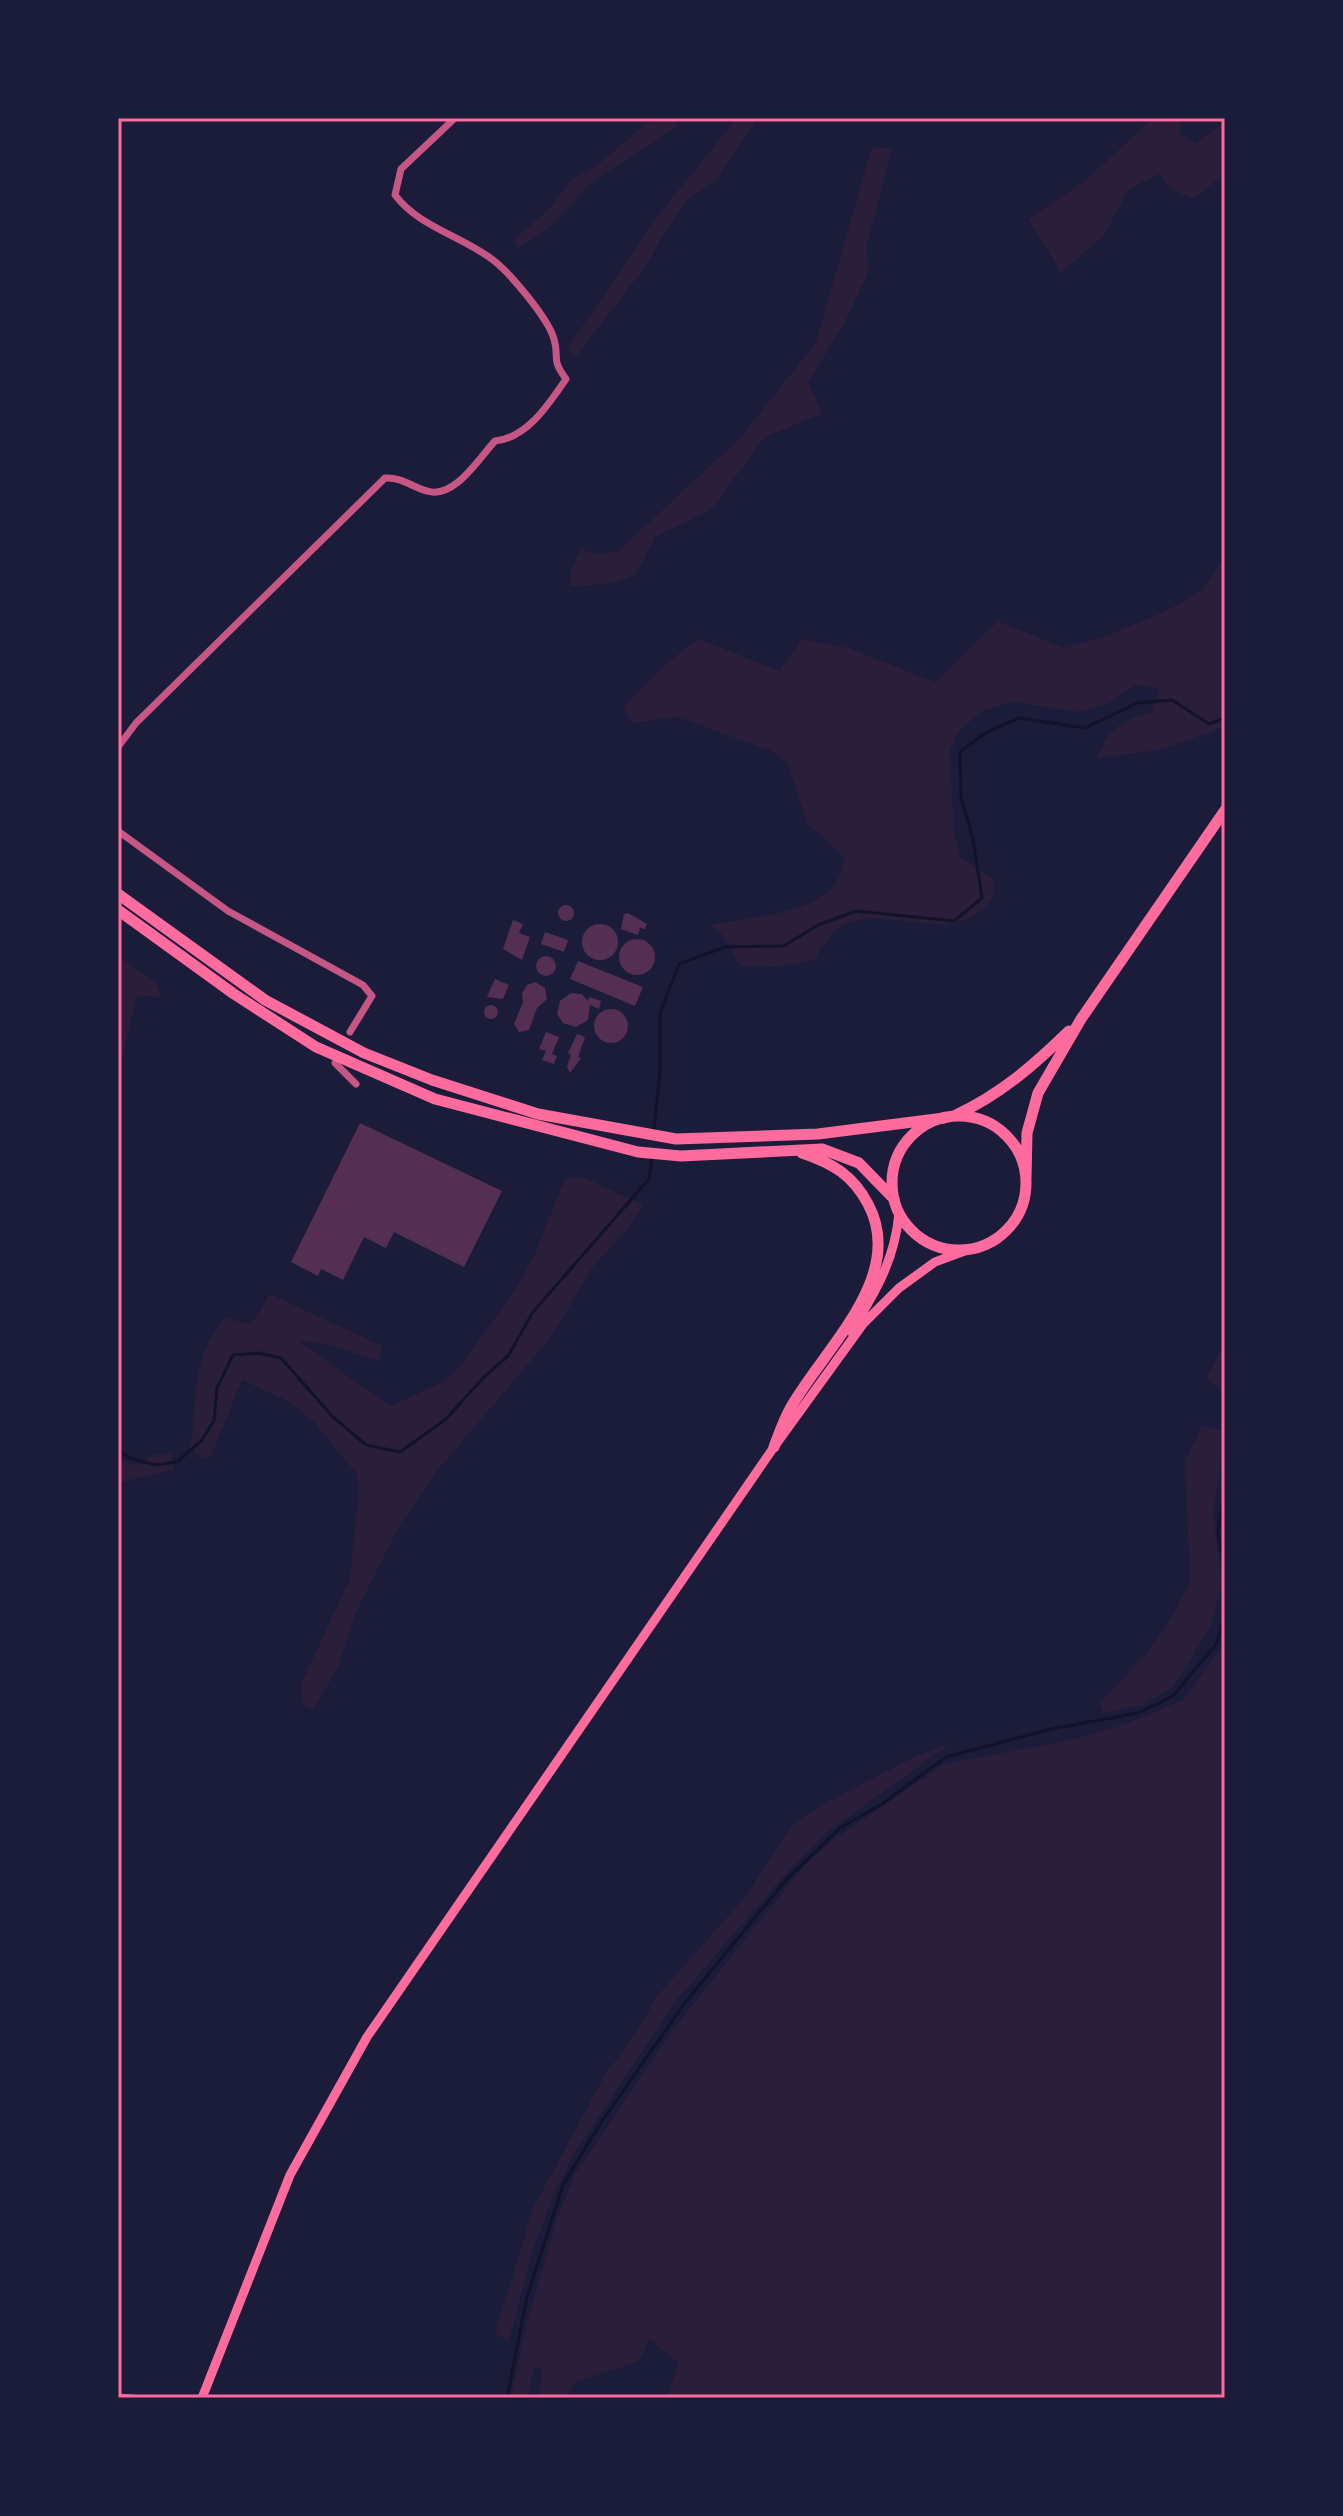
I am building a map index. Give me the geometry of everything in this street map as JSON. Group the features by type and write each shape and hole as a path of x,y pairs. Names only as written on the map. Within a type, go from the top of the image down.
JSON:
{"main road":[{"path":"202,2398 290,2175 367,2037 774,1447 863,1324 899,1288 935,1262 986,1245 1012,1225 1023,1203 1027,1133 1038,1093 1081,1019 1225,810"},
{"path":"118,894 265,1000 364,1053 432,1080 538,1114 676,1139 818,1134 949,1117 988,1123 1003,1133 1023,1161 1026,1179"},
{"path":"118,910 234,994 316,1047 435,1099 638,1152 681,1156 822,1149 859,1163 894,1199"},
{"path":"970,1249 945,1248 922,1238 899,1213 894,1199 894,1173 902,1148 913,1134 987,1100 1022,1076 1081,1019"},
{"path":"774,1447 790,1409 861,1301 875,1272 880,1241 871,1208 853,1181 829,1162 794,1150"},
{"path":"824,1376 884,1279 897,1239 899,1213"}],"street":[{"path":"118,747 136,723 385,478 397,478 430,493 450,489 495,441 513,439 539,414 566,379 555,364 554,338 532,304 494,260 409,211 395,195 401,169 455,118"},
{"path":"118,831 228,911 363,985 372,996 350,1032"},
{"path":"335,1063 356,1084"},
{"path":"118,2397 133,2398"}],"shaded area":[{"path":"653,118 680,118 674,129 597,178 544,232 518,248 514,239 547,211 571,180 596,166"},
{"path":"737,118 758,118 718,178 684,203 642,271 575,358 568,347 663,209"},
{"path":"1153,118 1182,118 1179,133 1196,143 1225,121 1225,174 1193,199 1170,189 1159,174 1129,189 1104,235 1061,273 1028,219 1087,179"},
{"path":"872,147 892,148 867,246 869,272 843,326 808,382 822,414 765,437 711,510 655,537 636,574 616,583 570,587 571,571 581,549 597,554 618,551 740,438 816,342"},
{"path":"1225,555 1225,727 1158,750 1098,758 1106,739 1118,726 1152,712 1159,689 1134,685 1110,703 1080,712 1012,702 981,712 958,732 950,752 954,831 960,856 993,879 991,901 967,919 952,923 874,918 851,922 827,940 814,960 776,967 741,966 720,932 711,925 772,914 812,902 828,891 839,877 844,857 807,823 787,763 772,751 677,717 633,723 623,707 667,662 700,639 779,671 801,639 849,648 935,682 998,621 1064,648 1109,635 1170,609 1203,589"},
{"path":"118,956 156,983 162,998 137,995 118,1077 118,1010 122,992 118,991"},
{"path":"565,1178 585,1178 643,1205 630,1226 592,1268 552,1336 438,1470 401,1523 356,1612 338,1668 313,1709 303,1705 301,1684 350,1579 359,1490 356,1473 314,1422 288,1401 242,1380 211,1456 203,1459 189,1447 193,1435 198,1376 210,1340 225,1318 251,1324 270,1294 382,1346 379,1360 320,1343 298,1341 391,1406 445,1381 463,1362 515,1290 535,1254"},
{"path":"1225,1342 1225,1393 1206,1378"},
{"path":"1202,1425 1225,1432 1213,1514 1222,1584 1210,1628 1173,1687 1142,1705 1103,1713 1099,1703 1145,1655 1169,1622 1190,1582 1185,1461"},
{"path":"156,1454 171,1454 174,1469 118,1483 118,1458 135,1465"},
{"path":"1225,1637 1225,2398 667,2398 678,2363 650,2339 638,2362 575,2382 565,2398 539,2398 542,2369 534,2366 528,2398 511,2398 527,2323 557,2218 575,2174 675,2027 804,1866 833,1840 944,1764 1075,1739 1126,1724 1183,1700 1221,1648"},
{"path":"952,1743 826,1833 787,1872 676,2001 574,2154 556,2189 532,2252 509,2342 495,2333 534,2206 606,2073 635,2035 657,1996 747,1895 793,1824 833,1799 914,1757"}],"building":[{"path":"563,905 569,905 574,913 572,919 563,921 558,916 558,910"},
{"path":"628,913 647,924 645,929 640,928 638,935 621,929 624,914"},
{"path":"513,920 523,924 519,933 530,937 522,960 503,949"},
{"path":"600,924 612,930 618,942 612,954 600,960 588,954 582,942 588,930"},
{"path":"545,932 568,940 564,952 541,944"},
{"path":"637,939 650,944 655,957 650,970 637,975 624,970 619,957 624,944"},
{"path":"542,956 550,956 556,966 550,976 542,976 536,970 536,962"},
{"path":"578,961 643,987 635,1006 570,979"},
{"path":"495,979 509,985 503,999 487,997"},
{"path":"535,982 545,988 547,999 537,1008 529,1030 519,1032 514,1024 523,1002 522,993 527,985"},
{"path":"571,993 582,994 588,1001 589,997 601,1001 599,1009 590,1005 588,1020 576,1027 563,1023 557,1014 560,1001"},
{"path":"491,1005 498,1012 491,1019 484,1012"},
{"path":"611,1009 623,1014 628,1026 623,1038 611,1043 599,1038 594,1026 599,1014"},
{"path":"546,1032 559,1037 552,1054 557,1056 554,1064 542,1060 546,1051 539,1049"},
{"path":"577,1034 585,1037 578,1057 581,1058 570,1073 567,1067 571,1055 568,1053"},
{"path":"360,1123 502,1191 464,1267 394,1232 386,1248 364,1237 343,1280 321,1269 318,1276 291,1262"}],"waterway":[{"path":"654,1130 660,1073 660,1013 679,964 725,947 784,946 818,925 856,911 954,921 982,898 973,839 961,797 960,752 985,733 1019,718 1085,728 1137,703 1172,700 1209,724 1225,718"},
{"path":"118,1450 132,1459 156,1465 177,1462 201,1441 214,1421 217,1388 233,1355 259,1353 281,1358 332,1416 366,1445 400,1452 446,1419 508,1356 533,1312 649,1179 652,1157"},
{"path":"1225,1487 1218,1532 1225,1571"},
{"path":"507,2398 527,2297 563,2185 598,2127 684,2004 785,1881 840,1828 882,1804 946,1757 1051,1729 1138,1713 1173,1696 1217,1643 1225,1610"}]}
